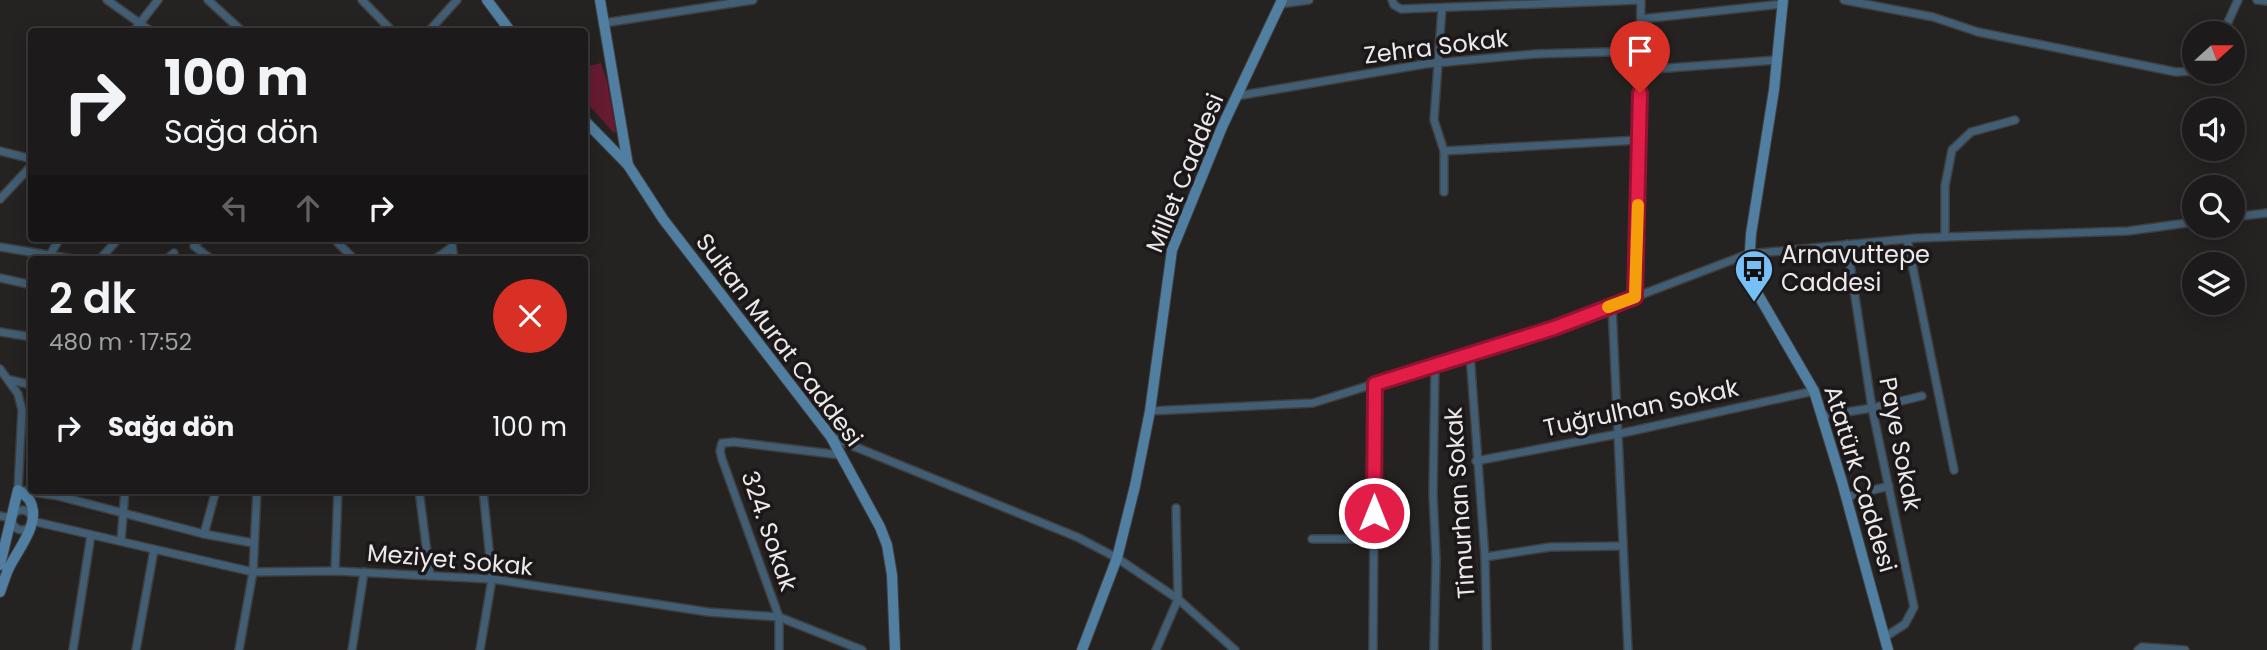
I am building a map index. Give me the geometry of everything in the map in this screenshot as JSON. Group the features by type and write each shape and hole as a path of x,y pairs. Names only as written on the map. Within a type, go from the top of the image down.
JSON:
{"street":[{"path":"107,0 148,28"},
{"path":"136,28 158,0"},
{"path":"208,0 239,28"},
{"path":"362,0 389,28"},
{"path":"432,28 457,0"},
{"path":"487,0 509,28"},
{"path":"600,0 628,165"},
{"path":"604,23 753,0"},
{"path":"1281,2 1309,0"},
{"path":"1392,0 1394,5 1401,9 1641,0 1635,297"},
{"path":"1844,0 1933,17 1978,32 2182,72"},
{"path":"2228,21 2238,0"},
{"path":"2257,0 2267,1"},
{"name":"Millet Caddesi","path":"1082,650 1116,558 1150,411 1172,250 1222,127 1281,2"},
{"path":"1641,19 1783,2"},
{"name":"Atatürk Caddesi","path":"1783,2 1774,90 1748,254 1751,279 1814,391 1888,650"},
{"path":"1442,8 1434,120 1444,151 1444,192"},
{"name":"Zehra Sokak","path":"1237,96 1437,63 1534,54 1641,51"},
{"path":"1641,70 1777,60"},
{"path":"1945,237 1945,186 1952,150 1971,132 2015,120"},
{"name":"Sultan Murat Caddesi","path":"588,124 628,165 663,219 831,437 887,545 892,575 895,650"},
{"path":"1444,151 1639,140"},
{"path":"0,150 28,158"},
{"path":"0,199 28,170"},
{"path":"2245,216 2267,213"},
{"path":"1150,411 1313,403 1554,328 1748,254 1907,239 2129,230 2182,223"},
{"path":"1907,239 1954,470"},
{"path":"103,256 115,242"},
{"path":"198,242 194,246 207,256"},
{"path":"337,242 351,256"},
{"path":"451,242 454,256"},
{"name":"Paye Sokak","path":"1847,244 1872,408 1914,607 1905,624 1885,637"},
{"path":"0,247 43,256"},
{"path":"439,256 452,247"},
{"path":"0,278 28,284"},
{"path":"1612,306 1628,650"},
{"path":"0,332 28,336"},
{"name":"Timurhan Sokak","path":"1470,354 1485,556 1487,650"},
{"path":"1434,650 1435,365"},
{"path":"0,369 18,394 22,410 18,490 0,565"},
{"path":"10,380 28,384"},
{"path":"1373,650 1375,384"},
{"name":"Tuğrulhan Sokak","path":"1476,461 1618,434 1814,391"},
{"path":"1822,416 1922,396"},
{"path":"831,437 1077,537 1116,558 1178,599 1235,650"},
{"path":"21,438 28,439"},
{"name":"324. Sokak","path":"779,650 779,617 722,459 722,443 841,455"},
{"path":"1846,497 1889,486"},
{"path":"18,490 28,492"},
{"path":"0,592 8,569 30,530 32,521 32,505 18,490"},
{"path":"45,494 204,534 254,543"},
{"path":"121,541 125,494"},
{"path":"204,534 215,494"},
{"path":"240,650 253,572 256,494"},
{"path":"335,571 338,494"},
{"path":"420,494 430,576"},
{"path":"480,650 492,579 483,494"},
{"path":"1156,650 1178,599 1176,509"},
{"path":"24,510 29,513 32,521 29,527 21,530 13,524 12,518 18,511 24,510"},
{"path":"0,516 12,518"},
{"name":"Meziyet Sokak","path":"32,521 253,572 335,571 492,579 708,612 779,617 862,650"},
{"path":"73,650 92,535"},
{"path":"1312,539 1374,539"},
{"path":"1485,556 1550,547 1623,546"},
{"path":"136,650 154,550"},
{"path":"352,650 364,572"},
{"path":"2138,650 2142,647 2185,650"}],"shaded area":[{"path":"601,63 607,81 616,132 614,133 588,104 588,66"}],"slow traffic":[{"path":"1608,307 1635,297 1638,205"}],"place":[{"name":"Arnavuttepe Caddesi","path":"1754,303"}],"route":[{"path":"1374,513 1375,384 1554,328 1635,297 1640,93"}]}
